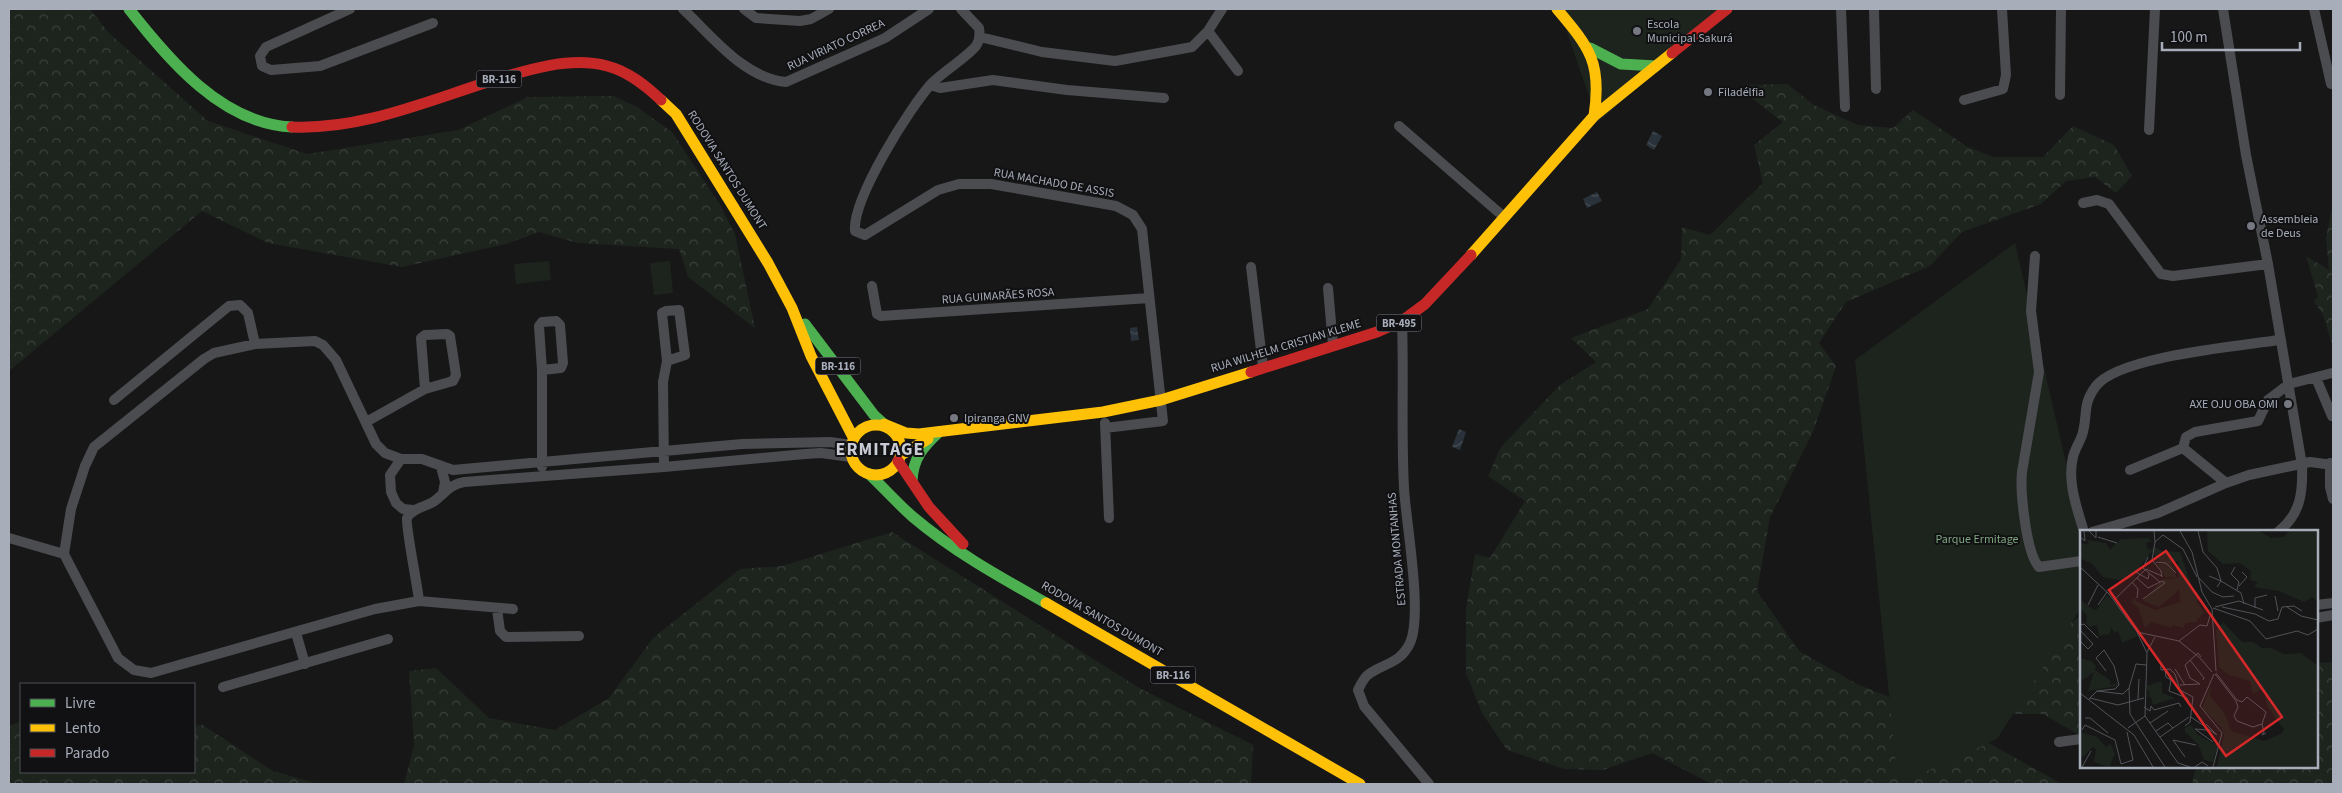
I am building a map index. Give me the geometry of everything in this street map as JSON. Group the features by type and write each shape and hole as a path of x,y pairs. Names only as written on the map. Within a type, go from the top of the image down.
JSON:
{"main road":[{"name":"RODOVIA SANTOS DUMONT","path":"129,9 190,76 216,97 241,114 266,123 290,127 335,127 365,121 549,65 590,64 607,66 624,73 646,86 664,100 676,114 768,263 792,308"},
{"path":"1558,9 1590,48 1597,66 1598,87 1594,116"},
{"name":"RUA WILHELM CRISTIAN KLEME","path":"939,432 1103,412 1160,400 1361,337 1402,321 1425,304 1442,287 1594,116 1726,9"},
{"path":"1590,48 1613,62 1634,67 1656,66"},
{"name":"BR-116","path":"792,308 874,415 899,437 900,458 929,507 985,568"},
{"name":"BR-116","path":"792,308 861,471 869,474 913,516 946,542 985,568"},
{"path":"852,447 866,428 884,424"},
{"name":"BR-495","path":"884,424 906,433 939,432"},
{"path":"912,481 914,460 918,452 939,432"},
{"name":"BR-495","path":"900,458 939,432"},
{"path":"869,474 879,474 894,466 900,458"},
{"name":"RODOVIA SANTOS DUMONT","path":"985,568 1360,784"}],"street":[{"path":"350,9 266,47 260,56 262,66 271,70 320,66 433,23"},
{"name":"RUA VIRIATO CORREA","path":"683,9 746,67 773,81 786,82 885,38 929,9"},
{"path":"744,9 756,18 800,21 811,19 829,9"},
{"path":"961,9 980,28 980,37 977,44 930,85 940,88 993,80 1067,90 1164,98"},
{"path":"980,37 1042,52 1115,61 1192,47 1208,31 1222,9"},
{"path":"1841,9 1844,108"},
{"path":"1874,9 1876,89"},
{"path":"1964,100 2003,89 2006,75 2002,9"},
{"path":"2060,95 2061,9"},
{"path":"2149,130 2155,9"},
{"path":"2223,9 2246,155 2268,264 2302,465 2303,490 2299,503 2280,530"},
{"path":"2314,9 2330,84"},
{"path":"1208,31 1238,71"},
{"name":"RUA MACHADO DE ASSIS","path":"930,85 894,138 864,195 854,222 855,230 865,235 938,190 959,184 991,184 1116,206 1133,214 1142,229 1162,422 1105,428"},
{"path":"1399,126 1504,217"},
{"path":"2083,203 2097,200 2110,204 2161,274 2173,276 2268,264"},
{"path":"2035,256 2031,311 2039,372 2022,472 2023,513 2034,557 2039,566 2080,561"},
{"path":"1251,267 1263,367"},
{"name":"RUA GUIMARÃES ROSA","path":"872,286 877,314 882,316 1149,298"},
{"path":"1328,288 1333,345"},
{"path":"114,400 229,306 240,305 248,313 254,344"},
{"path":"664,467 663,382 667,361 662,314 666,311 679,310 685,355 667,361"},
{"name":"ESTRADA MONTANHAS","path":"1402,321 1401,399 1404,479 1414,604 1413,632 1404,651 1386,667 1368,674 1358,690 1364,706 1429,784"},
{"path":"542,370 561,368 559,322 542,322 540,326 542,475"},
{"path":"366,422 424,389 451,383 455,378 450,336 447,334 425,334 421,338 424,389"},
{"path":"513,609 419,601 375,609 296,633 151,672 134,670 118,658 112,650 64,554 72,509 85,466 94,447 204,359 214,353 254,344 307,340 322,345 336,360 376,444 385,453 401,459 422,459 453,470 742,444 830,442 852,447"},
{"path":"2083,530 2074,496 2071,467 2074,453 2084,431 2085,406 2101,381 2120,370 2153,360 2280,340"},
{"path":"2183,448 2186,437 2195,432 2258,420 2268,400 2289,384 2332,373"},
{"path":"2316,378 2332,416"},
{"path":"1103,412 1109,518"},
{"path":"401,459 390,475 391,492 396,503 403,509 414,510 427,505 453,484 464,482 821,453 852,447"},
{"path":"2130,470 2183,448"},
{"path":"2183,448 2226,482"},
{"path":"2099,530 2158,513 2226,482 2249,475 2316,462 2332,464 2330,486 2333,499"},
{"path":"441,467 445,482 443,493"},
{"path":"414,510 408,517 406,527 413,557 419,601"},
{"path":"9,538 64,554"},
{"path":"2317,605 2333,602"},
{"path":"496,609 500,632 506,637 580,636"},
{"path":"2317,618 2333,615"},
{"path":"296,633 305,664"},
{"path":"223,688 388,639"},
{"path":"2059,742 2080,739"}],"green space":[{"path":"9,9 90,9 109,33 208,121 307,154 458,130 528,97 614,96 637,107 672,132 720,205 735,234 755,328 688,277 679,249 578,243 539,232 506,244 402,267 268,243 202,211 9,371"},
{"path":"1559,9 1727,9 1598,122"},
{"path":"1787,84 1814,105 1858,125 1893,128 1913,110 1966,146 1993,157 2043,157 2073,126 2114,145 2132,176 2116,193 2095,177 2066,181 2041,204 1962,232 1930,266 1846,302 1819,343 1836,366 1813,432 1770,517 1757,591 1799,651 1857,684 1953,723 2062,784 1712,784 1652,753 1603,770 1564,769 1507,750 1482,713 1466,673 1466,609 1475,554 1490,558 1525,501 1488,476 1501,447 1560,385 1596,362 1571,338 1648,309 1681,259 1682,227 1710,235 1763,183 1754,145 1783,122 1753,99 1745,85"},
{"path":"2333,203 2333,348 2323,315 2314,301 2318,296 2306,256 2329,270 2326,238"},
{"name":"Parque Ermitage","path":"2015,243 2082,530 2080,530 2080,610 1997,739 1898,784 1855,360"},
{"path":"549,261 551,280 516,284 514,264"},
{"path":"670,261 673,293 654,295 650,263"},
{"path":"892,532 1141,689 1253,745 1251,784 404,784 414,745 409,671 436,668 489,718 555,730 609,698 653,638 740,569 782,566"},
{"path":"2080,617 2080,735 2043,714 2006,714 2041,641"},
{"path":"2333,662 2333,784 2192,784 2196,768 2317,768 2317,663"},
{"path":"20,721 20,773 195,773 195,727 201,724 273,771 318,784 9,784 9,726"}],"water":[{"path":"1653,131 1662,136 1654,150 1646,145"},
{"path":"1597,192 1602,201 1587,208 1583,199"},
{"path":"1137,327 1139,340 1131,341 1130,328"},
{"path":"1459,429 1466,432 1460,450 1452,447"}],"traffic: fast":[{"path":"129,9 180,68 220,102 243,114 267,123 292,127"},
{"path":"1590,48 1621,64 1656,66"},
{"path":"805,324 874,415 884,424"},
{"path":"912,481 917,459 928,443 939,432"},
{"path":"869,474 913,517 944,541 977,563 1046,603"}],"traffic: slow":[{"path":"1557,9 1578,35 1591,57 1595,69 1596,82 1594,116"},
{"path":"1471,255 1594,116 1672,53"},
{"path":"661,100 676,114 768,263 792,308 811,356 854,439"},
{"path":"884,424 906,433 919,434 1103,412 1161,400 1251,372"},
{"path":"871,425 881,425 894,432 901,445 901,450 901,455 894,468 881,475 871,475 862,471 855,464 851,455 851,445 855,436 862,429 871,425"},
{"path":"901,455 928,439"},
{"path":"1046,603 1360,784"}],"traffic: jam":[{"path":"1672,53 1727,9"},
{"path":"292,127 318,127 368,119 393,113 491,81 563,63 593,63 615,68 649,89 661,100"},
{"path":"1251,372 1377,332 1402,321 1425,304 1471,255"},
{"path":"898,461 929,507 963,544"}],"place":[{"name":"Escola Municipal Sakurá","path":"1637,31"},
{"name":"Filadélfia","path":"1708,92"},
{"name":"Assembleia de Deus","path":"2251,226"},
{"name":"AXE OJU OBA OMI","path":"2288,404"},
{"name":"Ipiranga GNV","path":"954,418"}],"district":[{"name":"ERMITAGE","path":"880,449"}]}
